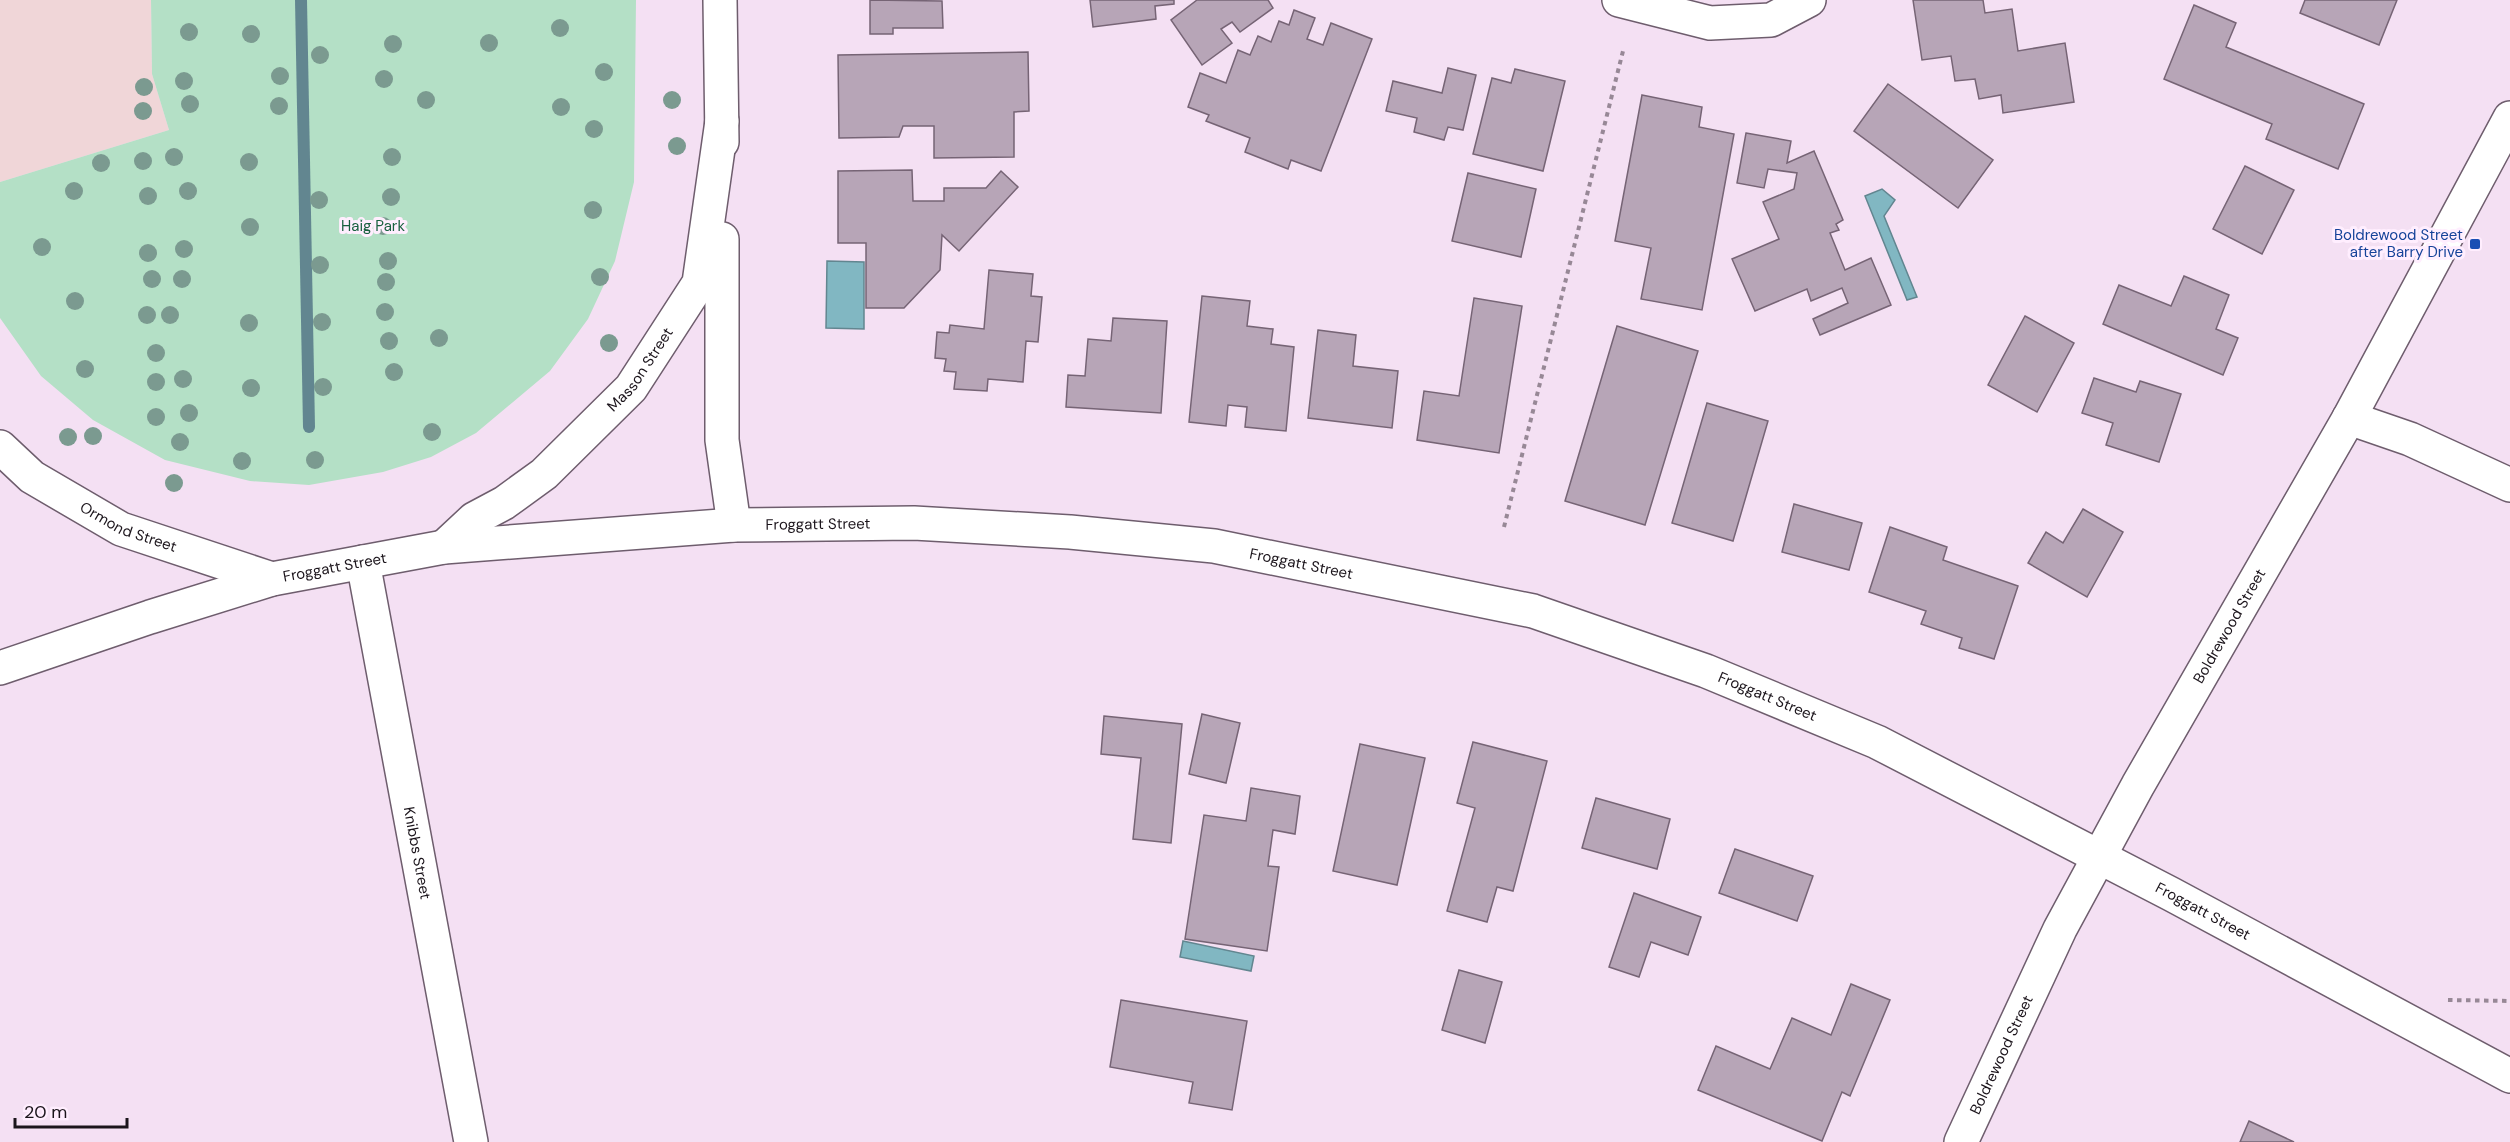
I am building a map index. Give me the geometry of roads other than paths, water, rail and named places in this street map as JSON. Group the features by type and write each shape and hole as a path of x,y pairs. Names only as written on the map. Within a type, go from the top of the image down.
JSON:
{"street":[{"name":"Masson Street","path":"720,0 722,440 734,525"},
{"path":"1619,0 1710,23 1771,20 1809,0"},
{"name":"Boldrewood Street","path":"1961,1142 2060,929 2099,856 2349,418 2510,118"},
{"name":"Masson Street","path":"444,547 474,519 504,503 544,474 631,388 699,283 722,121"},
{"path":"2349,418 2410,439 2510,485"},
{"name":"Ormond Street","path":"0,447 32,477 121,529 272,579"},
{"name":"Froggatt Street","path":"0,668 150,617 272,579 444,547 734,525 914,523 1070,531 1203,545 1533,611 1706,671 1877,742 2099,856 2510,1076"},
{"name":"Knibbs Street","path":"363,562 471,1142"}],"water":[{"path":"1882,189 1895,200 1884,216 1917,297 1907,300 1865,196"},
{"path":"827,261 864,262 864,329 826,328"},
{"path":"1183,941 1254,956 1251,971 1180,957"}],"waterway":[{"path":"301,0 309,427"}],"place":[{"name":"Boldrewood Street after Barry Drive","path":"2475,244"}],"park label":[{"name":"Haig Park","path":"373,226"}]}
